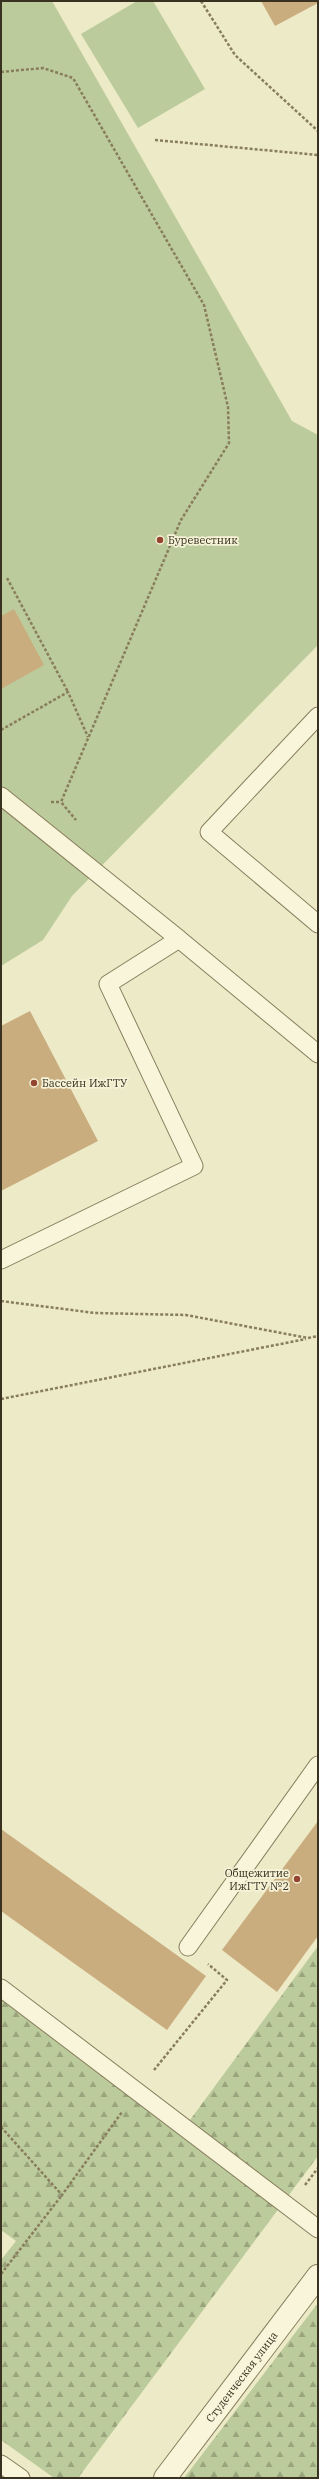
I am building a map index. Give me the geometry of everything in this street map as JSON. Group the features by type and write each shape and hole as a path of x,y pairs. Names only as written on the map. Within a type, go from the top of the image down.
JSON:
{"street":[{"name":"Студенческая улица","path":"165,2478 318,2276"}],"lane":[{"path":"318,716 209,832 318,924"},
{"path":"1,796 317,1052"},
{"path":"1,1260 194,1166 108,984 179,939"},
{"path":"188,1947 318,1764"},
{"path":"1,1988 318,2229"},
{"path":"1,2464 21,2478"}],"path":[{"path":"202,1 235,55 318,131"},
{"path":"1,72 43,68 72,78 204,305 228,407 229,443 181,520 61,802 80,824"},
{"path":"155,140 318,155"},
{"path":"7,578 68,692 88,737"},
{"path":"1,730 68,692"},
{"path":"1,1301 95,1313 186,1315 308,1338"},
{"path":"1,1399 318,1336"},
{"path":"1,2274 62,2195 138,2091 227,1980 188,1947"},
{"path":"1,2127 62,2195"}],"green space":[{"name":"Буревестник","path":"1,1 52,1 292,421 318,435 318,645 72,896 43,940 1,966"},
{"path":"137,1 153,1 205,89 138,128 81,34"},
{"path":"318,1946 318,2156 78,2478 54,2478 1,2440 1,2260 16,2241 1,2230 1,1978 190,2120"},
{"path":"318,2303 318,2478 184,2478"}],"building":[{"path":"261,1 318,1 318,3 275,26"},
{"path":"14,609 44,665 1,689 1,616"},
{"name":"Бассейн ИжГТУ","path":"30,1011 98,1141 1,1191 1,1026"},
{"name":"Общежитие ИжГТУ №2","path":"318,1821 318,1936 277,1992 222,1950"},
{"path":"1,1829 206,1976 167,2030 1,1911"}],"place":[{"name":"Буревестник","path":"160,540"},
{"name":"Бассейн ИжГТУ","path":"34,1083"},
{"name":"Общежитие ИжГТУ №2","path":"297,1879"}]}
